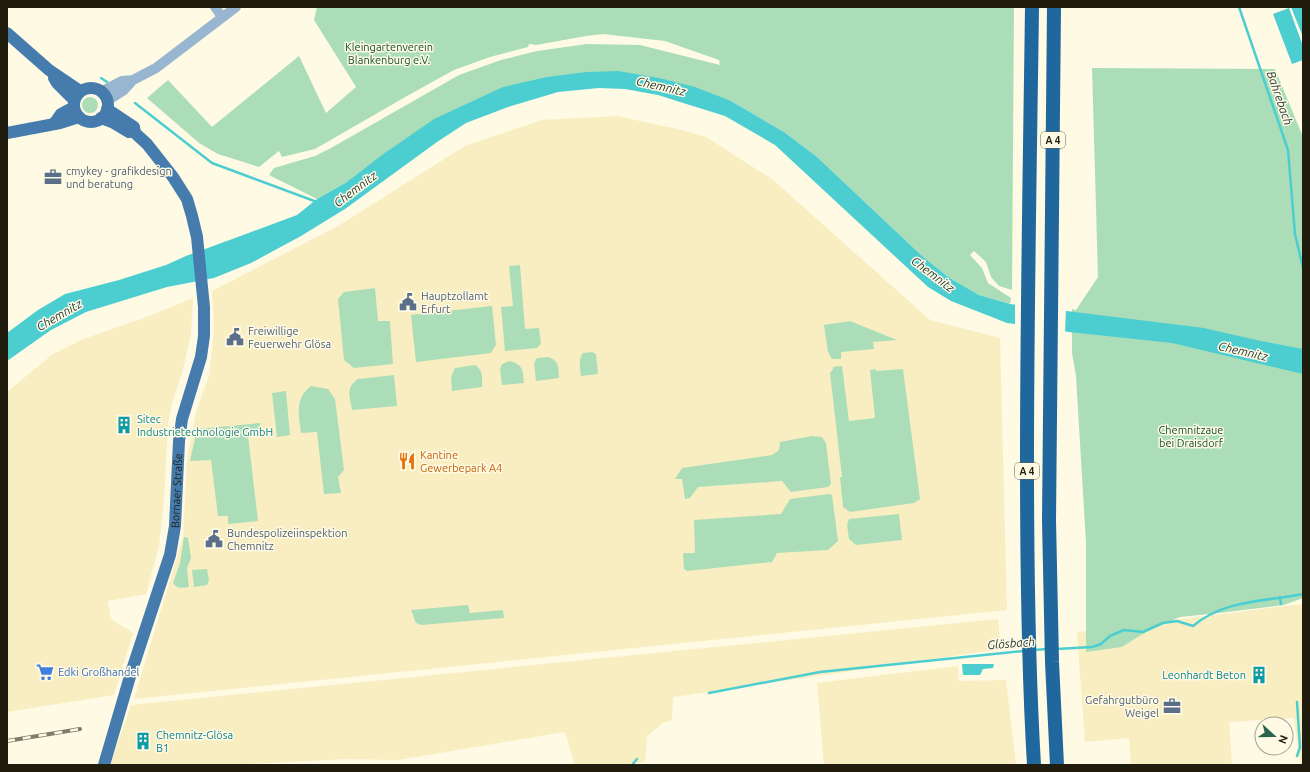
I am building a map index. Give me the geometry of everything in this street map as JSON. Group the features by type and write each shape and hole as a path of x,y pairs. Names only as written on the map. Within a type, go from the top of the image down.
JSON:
{"highway":[{"name":"A 4","path":"1032,7 1027,365 1027,577 1034,765"},
{"name":"A 4","path":"1054,7 1049,464 1052,662 1057,765"}],"main road":[{"path":"7,33 50,70 77,104 84,121 90,122 104,105 94,88 89,88 77,104 61,114 54,124 7,133"},
{"name":"Bornaer Straße","path":"104,105 114,123 130,133 135,133 166,167 180,186 187,199 197,238 205,318 201,357 182,419 179,441 177,499 172,548 131,673 104,765"}],"street":[{"path":"215,7 222,17"},
{"path":"104,105 124,90 133,80 156,68 236,7"}],"shaded area":[{"path":"616,116 678,129 706,137 772,179 930,320 1000,338 1007,610 134,699 183,537 187,459 196,412 209,376 214,329 212,291 338,226 465,146 542,120"},
{"path":"193,298 191,334 168,423 164,500 159,546 146,594 108,601 111,619 133,633 114,695 7,712 7,392 53,354 81,340 152,315"},
{"path":"1303,604 1303,764 1300,764 1294,716 1254,716 1254,720 1229,722 1232,765 1131,765 1129,738 1085,742 1077,632"},
{"path":"998,619 1001,649 673,697 672,720 663,723 647,736 645,762 620,765 575,765 565,732 398,760 346,759 231,765 110,765 131,705"},
{"path":"958,666 959,681 1006,680 1016,765 824,765 817,683"}],"green space":[{"name":"Kleingartenverein Blankenburg e.V.","path":"317,7 1014,7 1012,290 999,286 991,277 986,262 974,251 970,255 982,268 988,283 1011,298 1010,304 979,295 948,277 921,255 816,156 784,132 731,101 547,77 317,199 269,175 274,168 315,156 331,148 459,75 501,60 537,51 587,44 640,45 720,65 719,60 665,41 603,34 536,45 529,44 528,47 490,57 454,70 315,149 282,157 279,151 259,167 218,154 199,143 147,98 168,80 212,127 299,56 326,113 356,87 314,20"},
{"name":"Chemnitzaue bei Draisdorf","path":"1092,68 1275,69 1303,137 1303,598 1284,605 1180,617 1149,630 1122,647 1086,652 1086,543 1076,376 1072,353 1072,309 1076,310 1098,277"},
{"path":"90,97 96,99 98,105 96,111 90,113 84,111 82,105 84,99"},
{"path":"520,265 525,329 539,328 541,344 537,348 505,351 501,307 513,306 509,266"},
{"path":"375,288 378,321 390,321 393,364 354,368 344,360 338,299 344,292"},
{"path":"492,306 496,345 491,353 416,362 411,315"},
{"path":"850,321 897,340 873,342 874,349 841,352 841,359 832,359 828,352 824,325"},
{"path":"592,352 596,354 598,374 581,376 581,355 583,353"},
{"path":"548,357 555,360 559,378 536,381 534,363 537,358"},
{"path":"509,361 520,366 524,383 502,385 500,369 502,364"},
{"path":"475,365 481,372 482,387 452,391 451,377 455,368"},
{"path":"842,366 849,421 875,418 870,370 903,369 920,499 914,503 850,512 843,507 840,477 842,477 830,373 833,367"},
{"path":"394,375 397,406 352,410 349,393 354,382 358,379"},
{"path":"311,386 328,389 335,399 344,470 338,477 341,493 324,494 317,432 301,433 299,414 300,402 302,396"},
{"path":"286,391 290,435 277,437 272,393"},
{"path":"260,423 261,433 248,436 258,521 228,524 228,516 218,516 211,460 190,461 197,429"},
{"path":"812,436 822,437 826,443 831,484 828,487 791,492 782,481 698,487 690,498 685,499 682,479 675,479 682,468 772,455 779,450 780,442"},
{"path":"829,494 832,495 838,541 828,550 777,553 772,562 687,571 684,569 683,553 695,553 694,520 781,514 790,499"},
{"path":"899,514 902,540 856,545 849,539 847,525 849,519"},
{"path":"184,537 188,538 191,558 187,568 189,587 182,588 173,583 180,563"},
{"path":"207,569 209,580 207,585 194,587 192,570"},
{"path":"468,605 470,613 503,610 504,618 421,625 416,623 411,610"}],"water":[{"path":"1291,7 1303,7 1303,37"},
{"path":"1289,8 1303,46 1303,60 1292,64 1273,14"},
{"name":"Chemnitz","path":"618,71 659,78 695,87 731,101 784,132 816,156 921,255 948,277 979,295 1010,304 1204,328 1303,349 1303,374 1172,343 1069,332 1007,323 951,301 928,287 775,145 725,116 658,95 625,89 599,88 558,92 508,107 466,123 437,142 345,209 301,236 251,263 214,278 167,287 86,312 51,330 7,361 7,333 38,310 65,294 119,280 166,265 186,256 297,215 317,199 347,182 382,155 434,119 503,87 547,77 586,72"},
{"path":"962,664 994,664 993,668 983,669 980,675 963,675"}],"pier":[{"path":"1015,302 1066,309 1065,333 1015,326"}],"waterway":[{"name":"Bahrebach","path":"1239,7 1288,150 1295,234 1303,268"},
{"path":"101,78 107,82"},
{"path":"135,103 212,163 317,202"},
{"name":"Glösbach","path":"1057,649 1092,647 1101,644 1110,636 1124,630 1143,632 1163,623 1177,621 1193,626 1205,617 1232,606 1303,594"},
{"name":"Glösbach","path":"1280,597 1281,604"},
{"name":"Glösbach","path":"1033,650 1048,649"},
{"name":"Glösbach","path":"709,693 820,672 1024,651"},
{"path":"1297,702 1300,747 1297,756"},
{"name":"Glösbach","path":"632,765 637,759"}],"railway":[{"path":"7,741 80,729"}],"place":[{"name":"cmykey - grafikdesign und beratung","path":"53,177"},
{"name":"Hauptzollamt Erfurt","path":"408,302"},
{"name":"Freiwillige Feuerwehr Glösa","path":"235,337"},
{"name":"Sitec Industrietechnologie GmbH","path":"124,425"},
{"name":"Kantine Gewerbepark A4","path":"407,461"},
{"name":"Bundespolizeiinspektion Chemnitz","path":"214,539"},
{"name":"Edki Großhandel","path":"45,672"},
{"name":"Leonhardt Beton","path":"1259,675"},
{"name":"Gefahrgutbüro Weigel","path":"1172,706"},
{"name":"Chemnitz-Glösa B1","path":"143,741"}]}
